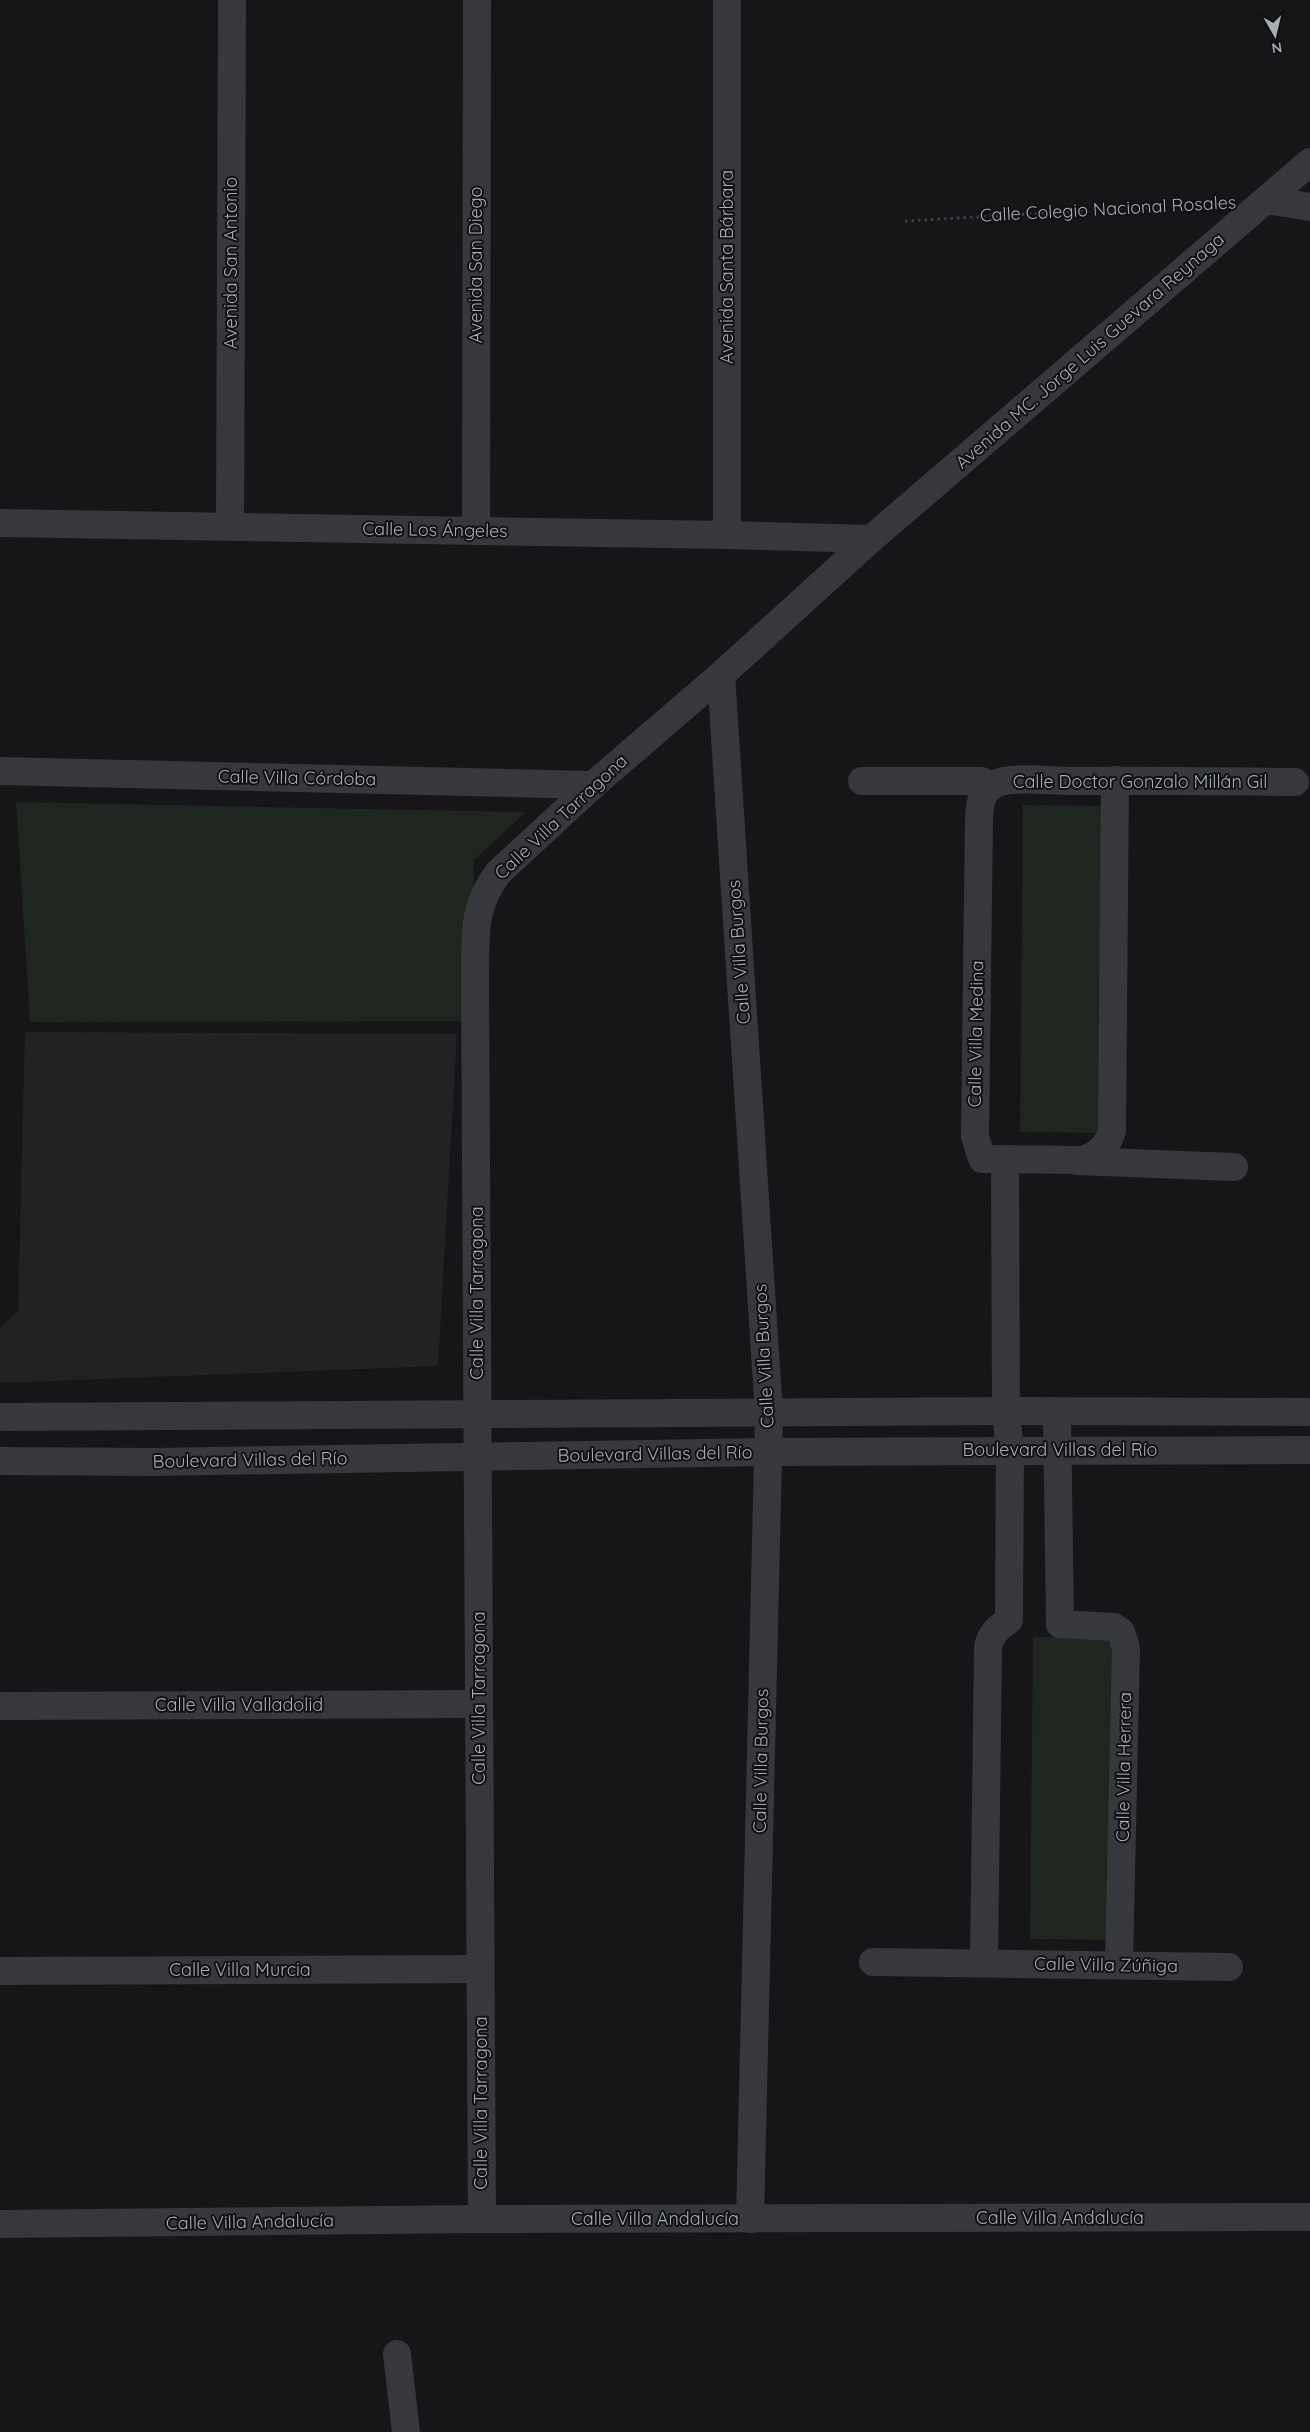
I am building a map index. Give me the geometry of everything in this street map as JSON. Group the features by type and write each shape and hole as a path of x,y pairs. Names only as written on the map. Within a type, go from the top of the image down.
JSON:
{"street":[{"name":"Avenida San Antonio","path":"230,526 232,0"},
{"name":"Avenida San Diego","path":"476,531 477,0"},
{"name":"Avenida Santa Bárbara","path":"727,0 727,535"},
{"name":"Avenida MC. Jorge Luis Guevara Reynaga","path":"871,539 1310,162"},
{"path":"1266,200 1310,207"},
{"name":"Calle Los Ángeles","path":"0,524 230,526 871,539"},
{"name":"Calle Villa Tarragona","path":"482,2219 475,981 477,922 480,903 486,888 498,873 593,785 721,675 871,539"},
{"name":"Calle Villa Burgos","path":"721,675 769,1414 750,2219"},
{"name":"Calle Villa Córdoba","path":"0,771 593,785"},
{"path":"862,780 982,781 990,787"},
{"path":"1073,1160 1096,1154 1109,1141 1112,1131 1115,780"},
{"name":"Calle Doctor Gonzalo Millán Gil","path":"979,818 981,799 990,787 1002,782 1115,780 1295,782"},
{"name":"Calle Villa Medina","path":"979,818 975,1136 982,1159 1073,1160"},
{"path":"984,1962 988,1647 990,1639 998,1627 1009,1620 1010,1451 1006,1411 1005,1160"},
{"path":"1073,1160 1083,1163 1234,1167"},
{"path":"0,1417 769,1414 1006,1411 1310,1412"},
{"path":"1057,1412 1058,1450"},
{"name":"Calle Villa Herrera","path":"1058,1450 1060,1624 1114,1627 1122,1635 1126,1648 1119,1965"},
{"name":"Boulevard Villas del Río","path":"0,1461 154,1462 769,1452 1310,1450"},
{"name":"Calle Villa Valladolid","path":"0,1706 479,1704"},
{"name":"Calle Villa Zúñiga","path":"872,1962 984,1962 1229,1967"},
{"name":"Calle Villa Murcia","path":"0,1971 480,1969"},
{"name":"Calle Villa Andalucía","path":"0,2224 482,2219 1310,2217"},
{"path":"398,2354 406,2432"}],"path":[{"name":"Calle Colegio Nacional Rosales","path":"905,221 1266,200"}],"shaded area":[{"path":"16,802 526,812 474,860 472,1021 30,1022"},
{"path":"1023,805 1104,806 1102,1133 1020,1132"},
{"path":"25,1032 457,1034 438,1366 0,1383 0,1328 18,1311"},
{"path":"1033,1637 1123,1638 1120,1940 1030,1939"}]}
